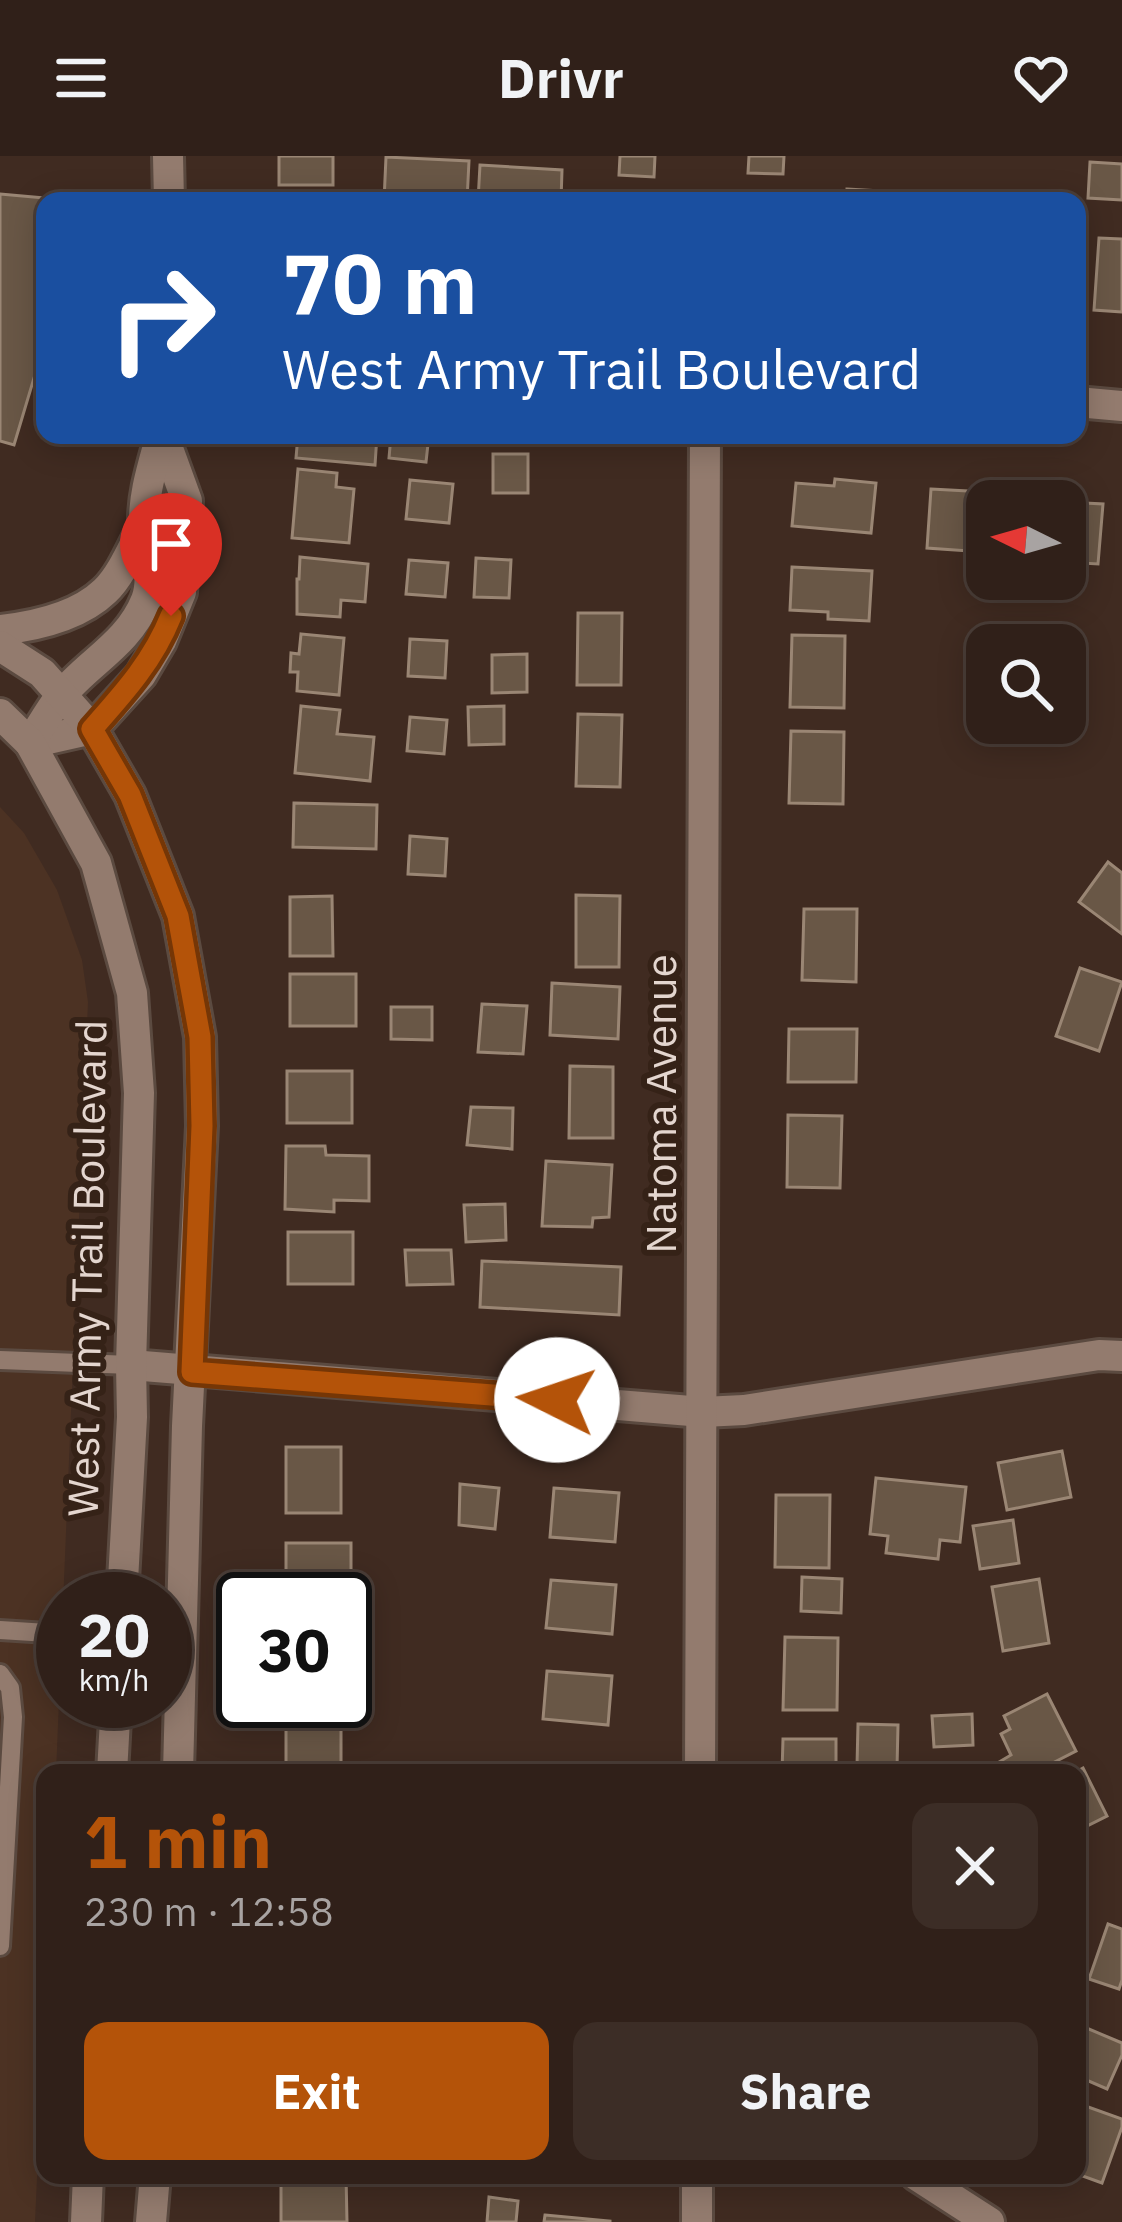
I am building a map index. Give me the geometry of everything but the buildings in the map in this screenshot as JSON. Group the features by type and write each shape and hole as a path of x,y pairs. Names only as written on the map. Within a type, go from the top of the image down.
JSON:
{"street":[{"path":"168,156 169,192"},
{"path":"1086,403 1122,406"},
{"path":"30,743 62,694 109,653 135,622 148,594 147,484 159,444"},
{"path":"30,743 92,729 141,675 161,641 181,592 187,501 165,444"},
{"name":"Natoma Avenue","path":"700,1764 704,444"},
{"path":"0,630 39,625 106,590 144,526"},
{"path":"0,646 42,673 62,694 92,729 130,795 178,916 200,1037 202,1126 187,1426 178,1764"},
{"name":"West Army Trail Boulevard","path":"0,714 30,743 96,863 132,993 139,1093 123,1572"},
{"path":"131,1365 703,1412 744,1410 1099,1355 1122,1356"},
{"path":"112,1764 114,1728"},
{"path":"86,2222 88,2184"},
{"path":"151,2222 154,2184"},
{"path":"697,2222 698,2184"},
{"path":"930,2184 989,2222"}],"lane":[{"path":"0,1360 131,1365"},
{"path":"0,1630 36,1632"},
{"path":"0,1674 10,1688 13,1717 0,1946"}],"shaded area":[{"path":"0,807 24,833 57,890 82,960 88,1002 64,1572 36,1572 36,1728 58,1728 56,1764 36,1764 35,2222 0,2222"}],"route":[{"path":"171,616 141,675 92,729 130,795 178,916 200,1037 202,1126 192,1372 557,1400"}]}
